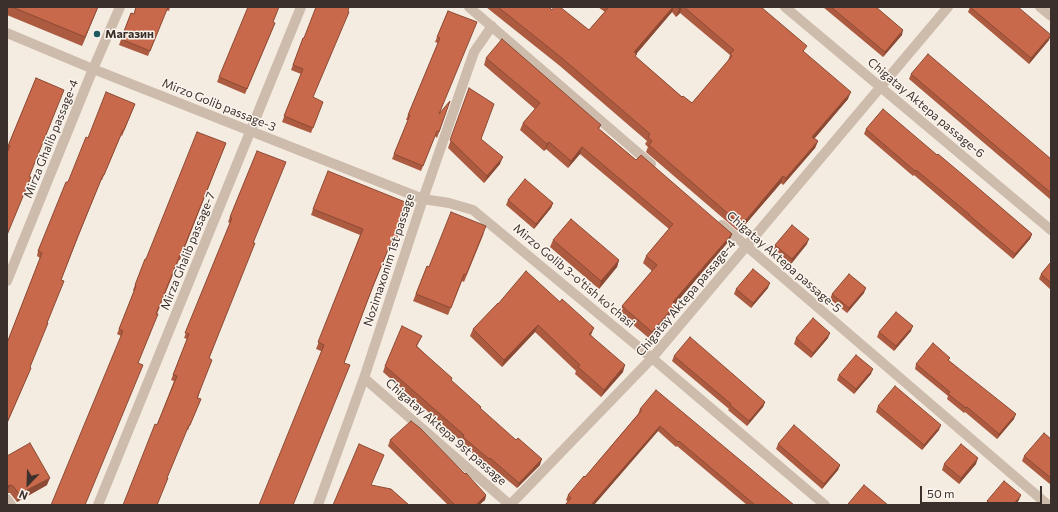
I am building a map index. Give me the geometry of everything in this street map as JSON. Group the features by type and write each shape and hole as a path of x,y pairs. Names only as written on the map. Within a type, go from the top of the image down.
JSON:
{"street":[{"name":"Mirza Ghalib passage-4","path":"7,281 93,69 120,7"},
{"name":"Mirza Ghalib passage-7","path":"98,505 301,7"},
{"path":"469,7 658,170"},
{"name":"Chigatay Aktepa passage-6","path":"785,7 1051,230"},
{"name":"Chigatay Aktepa passage-4","path":"510,505 652,358 948,7"},
{"path":"1040,7 1051,16"},
{"name":"Nozimaxonim 1st passage","path":"318,505 364,378 423,199 474,52 492,26"},
{"name":"Mirzo Golib passage-3","path":"7,33 93,69 423,199"},
{"name":"Mirzo Golib 3-o'tish ko'chasi","path":"423,199 449,203 473,210 652,358 825,505"},
{"name":"Chigatay Aktepa passage-5","path":"717,221 1048,505"},
{"name":"Chigatay Aktepa 9st passage","path":"364,378 510,505"},
{"path":"7,499 11,505"}],"building":[{"path":"12,7 98,7 85,37"},
{"path":"136,7 168,7 150,51 121,39 131,13 134,14"},
{"path":"248,7 279,7 273,22 275,23 247,89 219,77"},
{"path":"316,7 349,7 349,12 313,97 323,102 313,128 284,116 303,69 293,65"},
{"path":"498,7 549,7 552,10 554,7 560,7 589,30 609,7 673,7 634,52 637,54 635,56 682,97 683,96 692,103 732,56 730,54 734,50 684,7 761,7 807,46 803,51 851,92 812,137 818,141 786,178 783,176 746,220 745,219 740,224 649,145 652,141 648,137 650,134 563,59"},
{"path":"831,7 876,7 903,30 885,52"},
{"path":"970,7 1018,7 1051,35 1031,58"},
{"path":"448,11 477,22 439,114 450,101 439,132 437,131 423,166 394,154 410,115 408,115 440,38 437,37"},
{"path":"502,39 601,125 598,128 636,160 641,155 732,234 673,302 676,304 652,332 622,306 657,265 646,256 673,224 582,147 571,161 549,142 547,144 523,123 540,103 486,58"},
{"path":"928,54 1051,159 1051,193 911,74"},
{"path":"36,78 64,90 7,235 7,153 10,146 8,146"},
{"path":"469,88 494,104 481,139 503,157 487,176 450,140"},
{"path":"106,92 135,104 103,175 78,236 61,280 64,281 30,367 31,368 7,423 7,343 42,253 38,251 66,182 68,182 86,137 88,138"},
{"path":"883,109 1032,234 1015,254 866,129"},
{"path":"197,132 226,143 156,314 158,314 138,363 143,365 85,505 51,505 123,331 119,329 136,286 135,285"},
{"path":"257,151 286,162 209,358 212,360 197,398 201,399 157,505 123,505 155,424 157,425 177,376 173,375 189,334 185,333 232,218 230,217"},
{"path":"328,171 410,204 395,242 392,240 373,286 344,363 350,365 293,505 259,505 324,345 318,342 363,229 313,209"},
{"path":"525,179 553,203 536,224 508,200"},
{"path":"451,212 486,226 466,275 464,274 451,308 416,294 427,266 429,267"},
{"path":"571,219 619,260 601,281 553,240"},
{"path":"792,225 809,239 792,259 775,245"},
{"path":"1051,262 1051,283 1041,274"},
{"path":"753,269 770,283 753,303 736,289"},
{"path":"526,271 560,302 562,299 594,328 589,334 625,365 604,390 578,367 580,365 538,325 504,360 473,329 498,304"},
{"path":"849,274 866,288 849,308 832,294"},
{"path":"896,312 913,326 896,346 879,332"},
{"path":"813,318 830,333 813,353 796,338"},
{"path":"402,326 422,336 416,346 452,378 451,380 481,407 480,408 516,440 518,438 542,459 519,483 463,437 464,435 385,366"},
{"path":"690,337 765,402 749,421 674,356"},
{"path":"933,343 950,358 948,360 1016,414 999,434 967,407 966,408 948,394 950,392 916,364"},
{"path":"856,355 873,369 856,389 839,375"},
{"path":"895,386 941,425 924,445 878,406"},
{"path":"656,390 794,505 755,505 660,426 591,505 565,505 571,498 568,495 642,410 640,409"},
{"path":"411,421 420,428 465,474 466,473 486,495 476,505 455,505 390,440"},
{"path":"794,425 840,465 824,484 778,444"},
{"path":"1044,433 1051,439 1051,478 1024,456"},
{"path":"30,443 50,478 19,494 13,486 7,486 7,456"},
{"path":"359,444 384,455 371,485 391,489 409,505 333,505"},
{"path":"961,444 978,458 961,478 944,464"},
{"path":"1004,481 1021,495 1013,505 992,505 987,501"},
{"path":"864,485 888,505 849,505 848,504"}],"place":[{"name":"Магазин","path":"97,34"}]}
